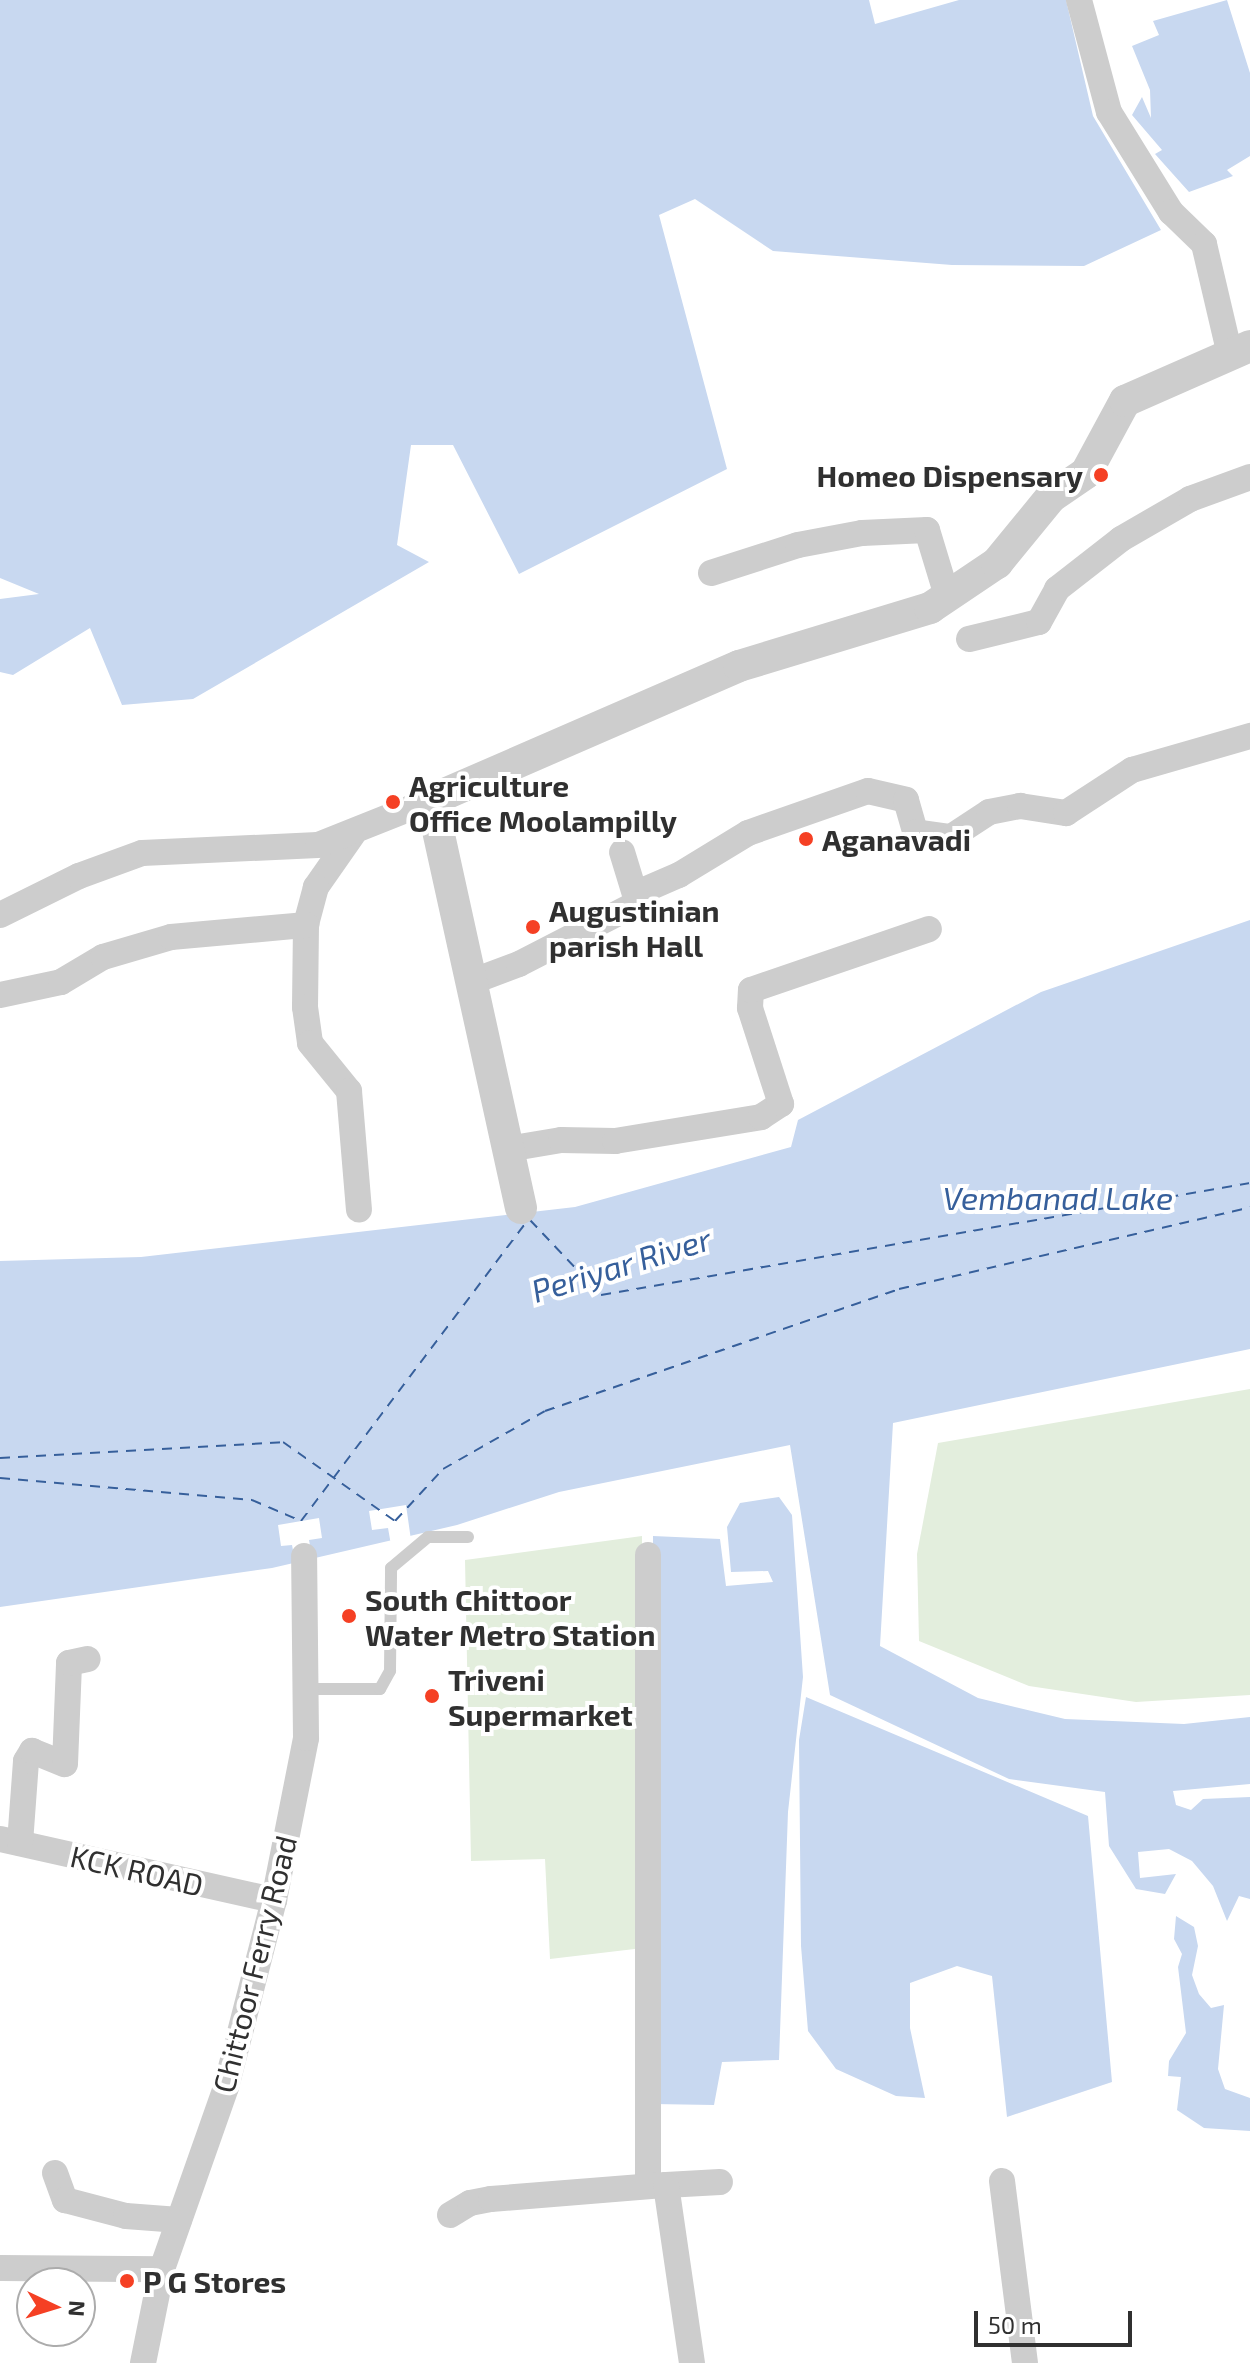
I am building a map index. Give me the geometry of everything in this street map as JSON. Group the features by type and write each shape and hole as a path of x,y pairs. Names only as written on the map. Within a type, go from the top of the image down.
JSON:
{"street":[{"path":"0,915 79,876 142,853 318,845 431,800 739,666 930,608 997,563 1051,497 1086,473 1125,401 1240,350 1204,244 1171,212 1109,112 1079,0"},
{"path":"969,639 1039,622 1057,589 1121,539 1190,499 1250,477"},
{"path":"711,573 798,545 862,533 927,530 947,596"},
{"path":"635,894 679,875 748,833 868,791 906,800 915,832 951,837 989,812 1020,806 1066,813 1132,770 1250,736"},
{"path":"431,800 521,1208"},
{"path":"355,831 316,887 306,925 310,1043 349,1091 359,1210"},
{"path":"471,982 519,964 637,901 622,852"},
{"path":"0,995 61,982 103,957 171,937 306,925"},
{"path":"508,1149 561,1140 615,1141 761,1117 781,1104 750,1008 751,990 929,929"},
{"path":"648,1555 657,2185 692,2363"},
{"name":"Chittoor Ferry Road","path":"143,2363 162,2269 226,2087 274,1900 306,1738 304,1556"},
{"path":"10,1841 26,1761 32,1751 65,1764 69,1663 88,1659"},
{"name":"KCK ROAD","path":"10,1841 274,1900"},
{"path":"55,2173 65,2200 126,2216 179,2220"},
{"path":"1002,2181 1025,2363"},
{"path":"450,2215 470,2203 491,2199 720,2182"},
{"path":"0,2268 162,2269"}],"lane":[{"path":"306,1689 380,1689 390,1671 391,1568 428,1537 468,1537"}],"green space":[{"path":"1250,1389 1250,1695 1136,1702 1029,1686 919,1641 917,1554 938,1443"},
{"path":"642,1536 643,1948 550,1959 545,1859 471,1861 465,1560"}],"water":[{"path":"0,0 869,0 875,24 959,0 1066,0 1093,116 1161,230 1084,266 952,265 773,251 695,199 659,215 727,469 519,574 453,445 411,445 397,545 429,562 193,699 122,705 90,628 13,675 0,672 0,599 39,594 0,578"},
{"path":"1227,0 1250,73 1250,156 1227,170 1233,176 1189,192 1155,154 1162,150 1132,115 1142,97 1151,118 1150,90 1132,46 1159,35 1153,21"},
{"name":"Vembanad Lake","path":"1250,920 1250,1349 893,1423 880,1646 978,1698 1065,1719 1184,1724 1250,1717 1250,1784 1173,1791 1176,1805 1191,1810 1203,1799 1250,1797 1250,1899 1239,1896 1227,1921 1213,1886 1192,1861 1169,1849 1138,1852 1140,1878 1176,1874 1165,1894 1136,1889 1109,1846 1105,1792 1009,1779 830,1695 790,1445 559,1492 457,1525 272,1568 0,1607 0,1261 141,1257 575,1207 791,1147 798,1120 1041,992"},
{"path":"779,1497 792,1515 803,1677 788,1812 779,2060 722,2062 714,2105 653,2104 653,1536 720,1539 726,1586 773,1582 768,1571 731,1572 727,1527 740,1503"},
{"path":"806,1697 1088,1816 1112,2082 1007,2117 992,1976 957,1966 910,1983 910,2028 925,2098 896,2096 836,2069 808,2031 801,1946 799,1740"},
{"path":"1176,1916 1194,1927 1198,1946 1192,1975 1199,1994 1211,2008 1224,2005 1218,2069 1225,2089 1250,2098 1250,2131 1204,2128 1177,2110 1181,2077 1168,2076 1169,2061 1186,2033 1178,1967 1182,1954 1174,1939"}],"pier":[{"path":"406,1505 411,1540 391,1545 388,1528 372,1530 369,1511"},
{"path":"319,1518 322,1538 309,1540 313,1562 296,1566 292,1545 281,1546 278,1525"}],"ferry route":[{"path":"530,1220 601,1295 1250,1183"},
{"path":"0,1458 283,1442 395,1521 443,1469 545,1411 899,1289 1250,1207"},
{"path":"0,1478 252,1500 301,1521 526,1222"}],"place":[{"name":"Homeo Dispensary","path":"1101,475"},
{"name":"Agriculture Office Moolampilly","path":"393,802"},
{"name":"Aganavadi","path":"806,839"},
{"name":"Augustinian parish Hall","path":"533,927"},
{"name":"South Chittoor Water Metro Station","path":"349,1616"},
{"name":"Triveni Supermarket","path":"432,1696"},
{"name":"P G Stores","path":"127,2281"}],"water label":[{"name":"Periyar River","path":"621,1264"}]}
